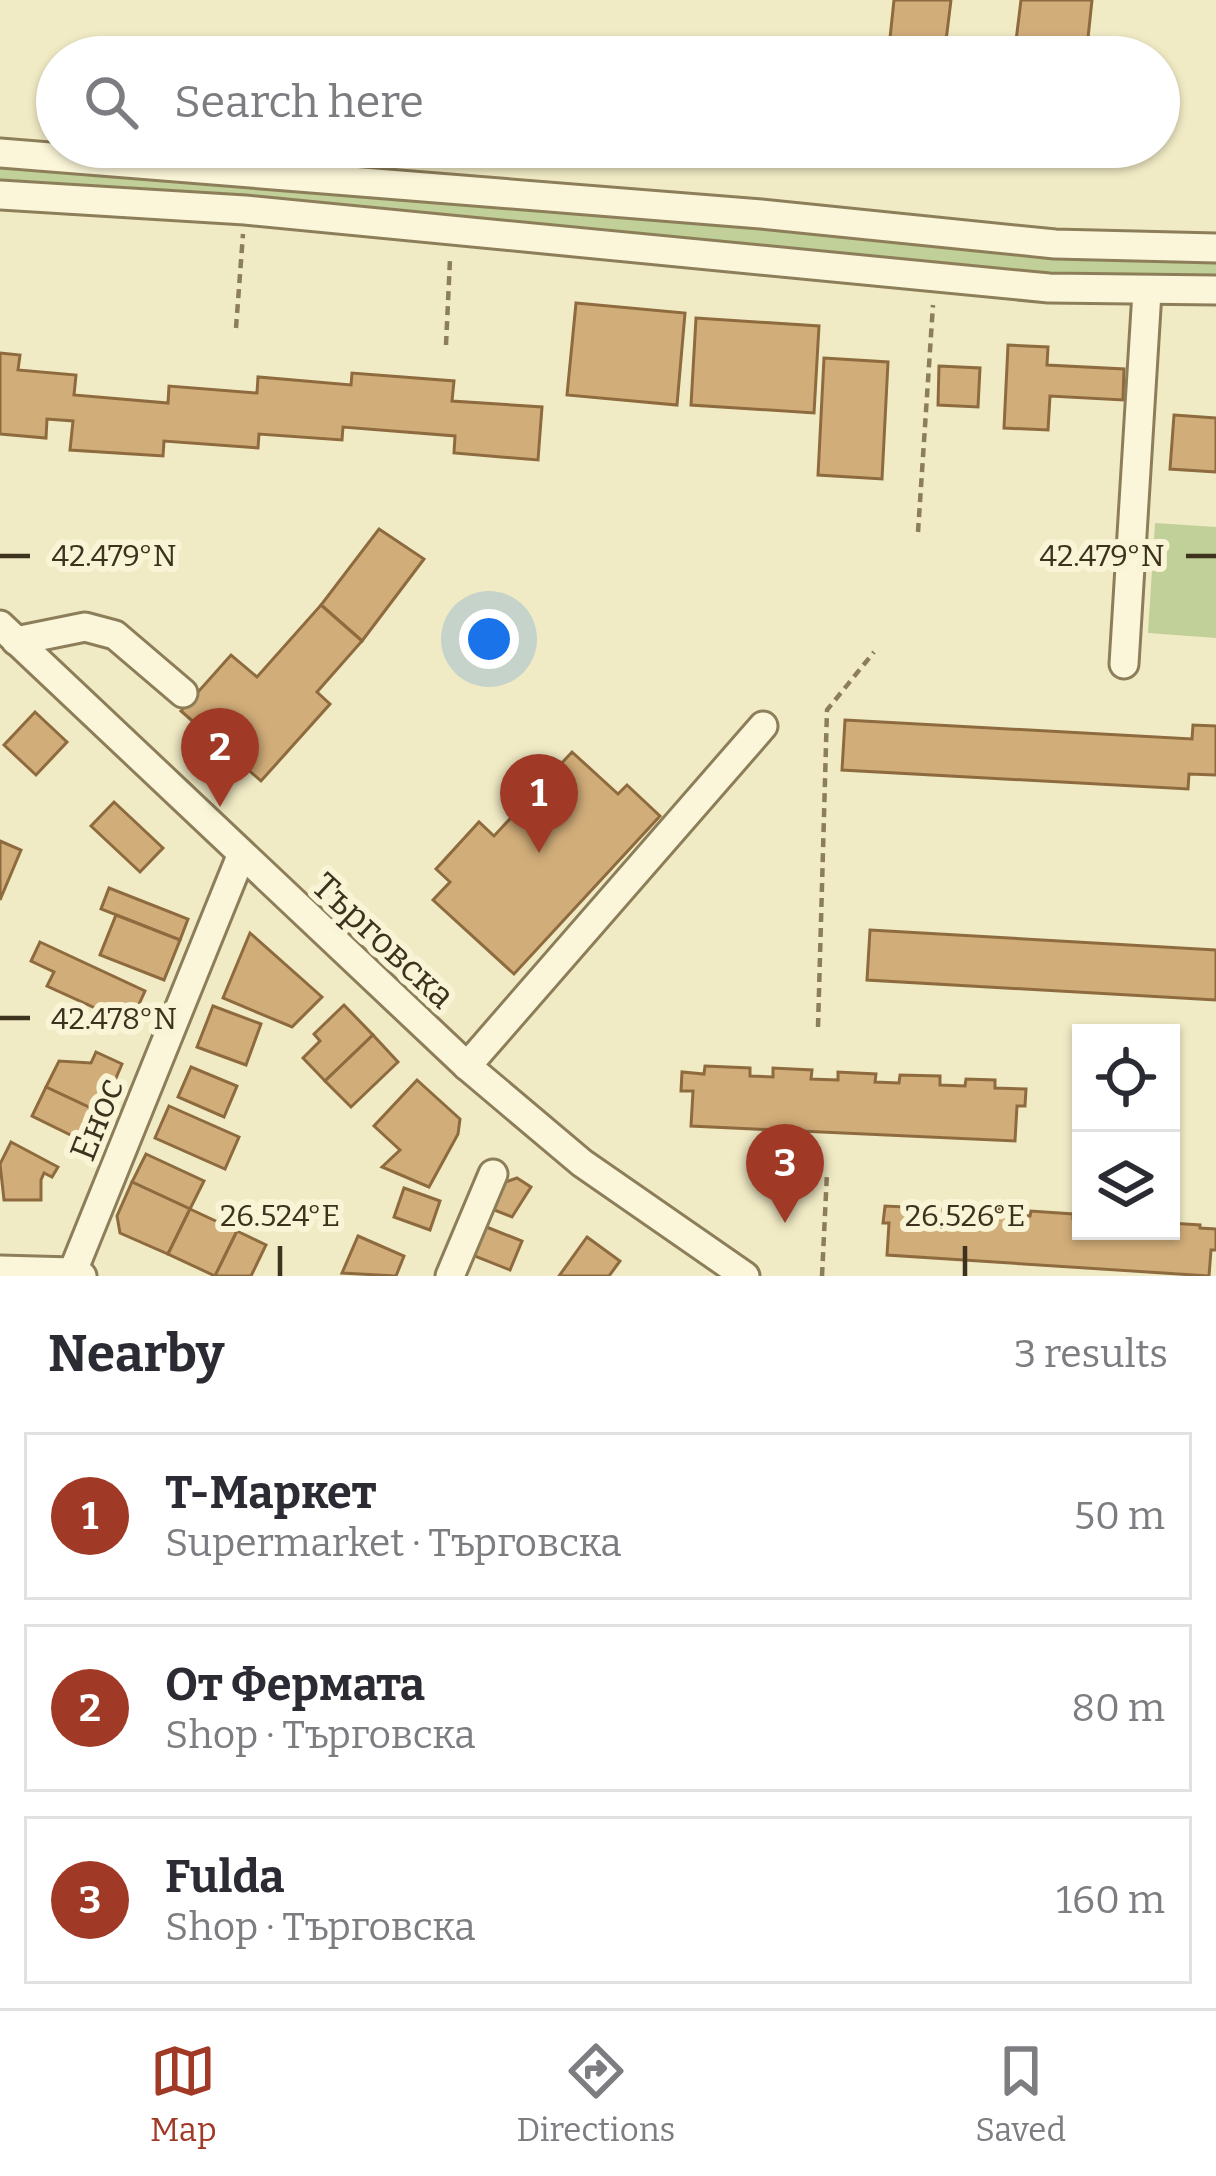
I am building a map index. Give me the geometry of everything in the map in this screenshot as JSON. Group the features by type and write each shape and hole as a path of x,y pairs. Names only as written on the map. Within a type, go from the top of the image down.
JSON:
{"street":[{"path":"0,153 36,156"},
{"path":"187,168 761,214 1055,244 1216,248"},
{"path":"0,195 245,210 1048,288 1216,290"},
{"path":"755,257 761,214"},
{"path":"1124,664 1147,292"},
{"path":"8,633 86,627 115,634 183,693"},
{"name":"Търговска","path":"8,633 466,1066 582,1162 745,1276"},
{"path":"466,1066 763,726"},
{"name":"Енос","path":"75,1275 241,856"},
{"path":"450,1276 494,1174"},
{"path":"0,1270 75,1275"}],"path":[{"path":"236,328 245,210"},
{"path":"446,345 451,229"},
{"path":"918,532 935,277"},
{"path":"818,1027 827,710 874,652"},
{"path":"822,1276 827,1173"}],"green space":[{"path":"0,153 36,156 36,168 192,168 1216,248 1216,290 0,195"},
{"path":"1155,523 1216,527 1216,638 1148,633"}],"building":[{"path":"894,0 951,0 947,36 890,36"},
{"path":"1021,0 1092,0 1088,36 1017,36"},
{"path":"576,303 685,313 677,405 567,395"},
{"path":"696,318 819,326 814,413 691,405"},
{"path":"1008,345 1048,347 1047,365 1124,369 1123,400 1050,396 1048,430 1004,428"},
{"path":"0,353 20,355 18,370 76,375 74,395 168,403 169,386 257,393 258,377 351,385 352,373 454,381 452,401 542,407 538,460 454,453 455,436 343,427 342,440 259,434 258,448 164,441 163,456 70,450 73,421 47,419 46,438 0,434"},
{"path":"824,358 888,362 882,479 818,475"},
{"path":"939,366 980,368 978,407 938,405"},
{"path":"1174,415 1216,418 1216,472 1170,469"},
{"path":"379,529 424,559 362,641 321,605"},
{"path":"321,605 362,641 317,692 330,704 261,781 181,711 231,655 257,677"},
{"path":"35,712 67,742 36,775 4,745"},
{"path":"845,720 1192,739 1193,725 1216,726 1216,775 1189,774 1188,789 842,770"},
{"path":"572,752 618,794 627,785 660,816 514,974 433,900 450,882 436,869 479,822 494,836"},
{"path":"114,802 163,848 140,872 91,826"},
{"path":"0,841 21,850 0,900"},
{"path":"109,888 188,919 180,940 101,909"},
{"path":"116,915 180,940 164,980 100,955"},
{"path":"870,930 1216,950 1216,1000 867,980"},
{"path":"250,933 322,997 292,1027 223,998"},
{"path":"40,942 145,991 130,1024 47,986 54,972 31,961"},
{"path":"344,1005 373,1035 325,1081 303,1058 320,1041 314,1034"},
{"path":"213,1006 261,1024 246,1065 197,1047"},
{"path":"373,1035 398,1062 351,1107 325,1081"},
{"path":"96,1052 122,1064 101,1113 46,1087 59,1061 91,1063"},
{"path":"705,1066 750,1068 750,1076 773,1077 773,1068 812,1070 811,1079 838,1080 838,1072 876,1074 875,1082 899,1083 900,1075 940,1076 940,1085 965,1086 966,1079 995,1080 995,1088 1026,1089 1025,1106 1017,1106 1015,1141 691,1126 693,1091 681,1091 682,1072 704,1074"},
{"path":"191,1067 237,1086 224,1117 178,1097"},
{"path":"417,1080 460,1119 458,1134 429,1187 382,1167 400,1150 374,1126"},
{"path":"46,1087 112,1118 97,1148 32,1116"},
{"path":"169,1106 239,1137 225,1169 155,1138"},
{"path":"11,1142 58,1167 52,1177 44,1173 41,1200 4,1200 0,1164"},
{"path":"146,1154 204,1181 190,1209 132,1182"},
{"path":"517,1178 531,1187 512,1217 489,1208 500,1184"},
{"path":"132,1182 190,1209 168,1254 120,1233 117,1216"},
{"path":"404,1188 440,1201 430,1230 394,1217"},
{"path":"905,1203 967,1212 967,1206 1009,1209 1009,1214 1030,1216 1031,1211 1072,1214 1072,1240 1180,1240 1180,1224 1200,1225 1216,1229 1216,1250 1211,1250 1209,1276 887,1255 885,1206 905,1207"},
{"path":"190,1209 237,1231 215,1276 168,1254"},
{"path":"484,1226 522,1241 510,1270 472,1255"},
{"path":"237,1231 266,1245 251,1276 215,1276"},
{"path":"358,1236 404,1256 396,1276 342,1273"},
{"path":"587,1237 620,1261 609,1276 559,1276"}],"place":[{"name":"От Фермата","path":"220,807"},
{"name":"Т-Маркет","path":"539,853"},
{"name":"Fulda","path":"785,1223"}]}
